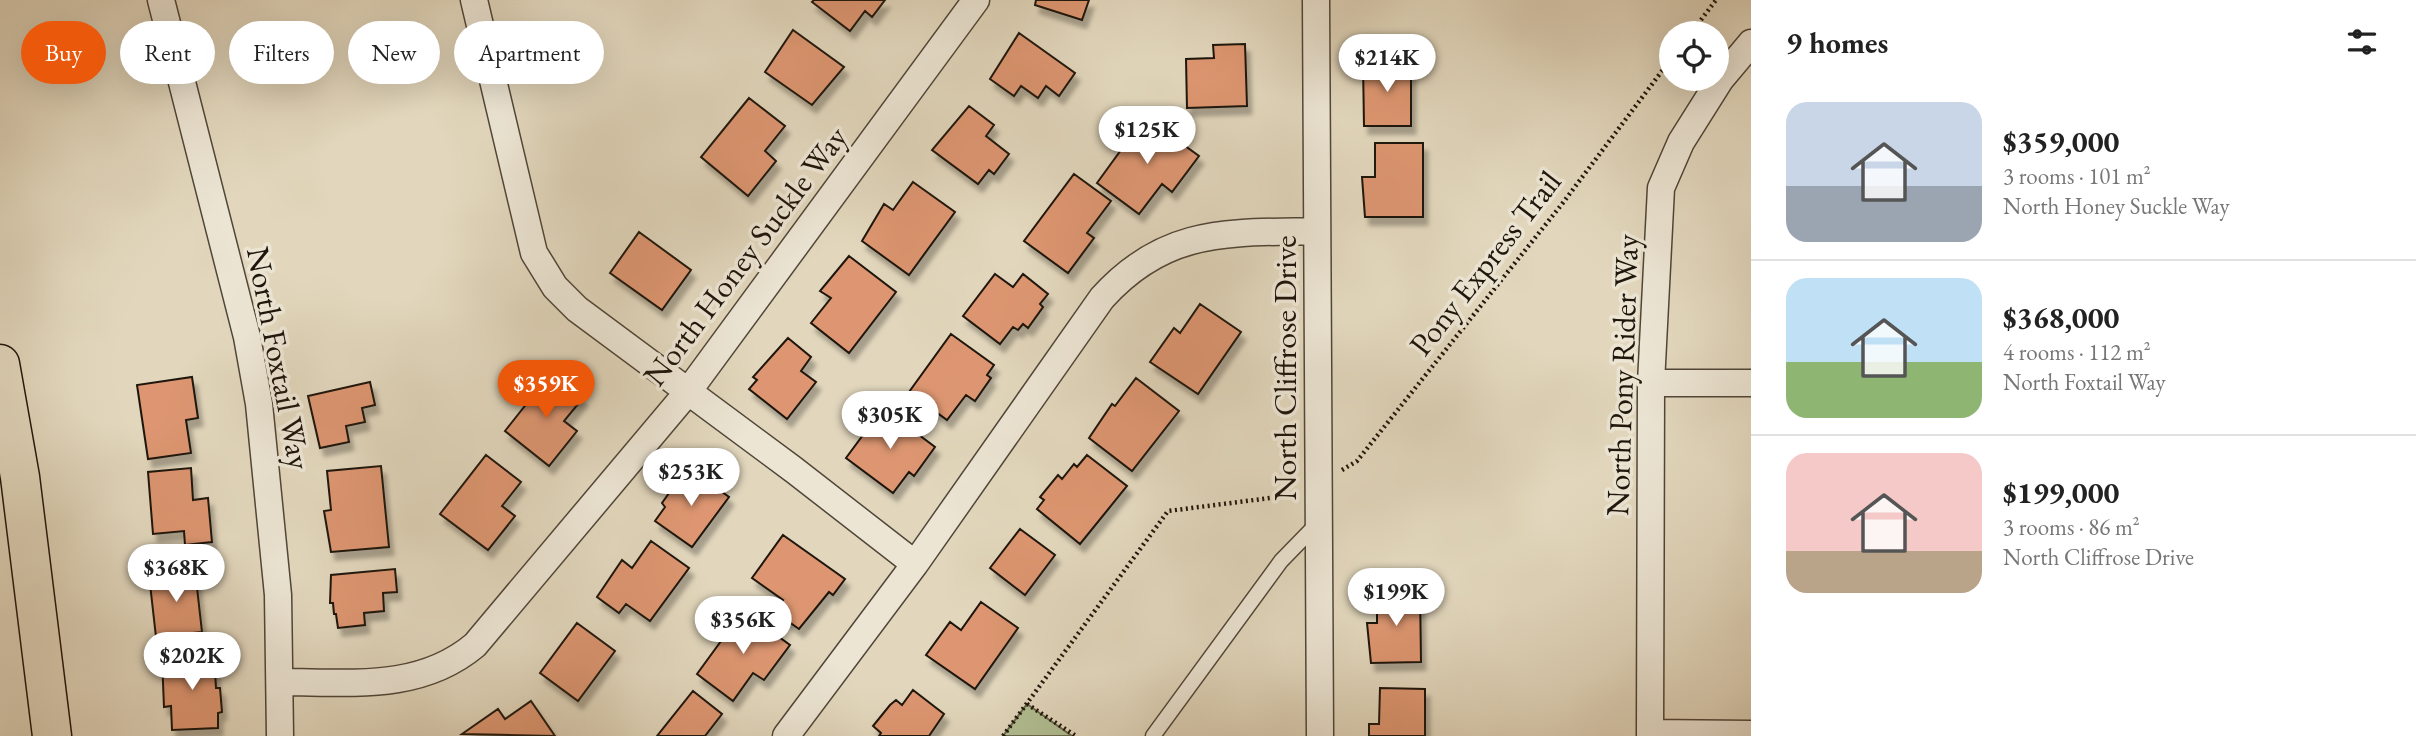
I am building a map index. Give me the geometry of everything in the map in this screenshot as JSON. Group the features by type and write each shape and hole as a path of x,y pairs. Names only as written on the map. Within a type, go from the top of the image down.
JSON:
{"main road":[{"path":"0,364 20,477 52,736"}],"street":[{"name":"North Foxtail Way","path":"162,0 247,337 259,404 274,533 280,736"},
{"path":"474,0 534,253 545,274 577,309 794,470 915,565"},
{"name":"North Honey Suckle Way","path":"280,682 404,680 443,668 460,658 489,631 687,393 976,0"},
{"name":"North Cliffrose Drive","path":"1316,0 1320,736"},
{"name":"North Pony Rider Way","path":"1650,735 1651,383 1661,188 1681,142 1720,80 1751,43"},
{"path":"786,736 915,565 1118,280 1136,265 1175,244 1214,234 1317,232"},
{"path":"1651,383 1751,383"},
{"path":"1650,735 1751,734"}],"lane":[{"path":"1153,736 1281,561 1320,522"}],"path":[{"path":"1700,21 1716,0"},
{"name":"Pony Express Trail","path":"1319,473 1339,472 1357,461 1562,204 1659,75"},
{"path":"1003,736 1168,511 1270,498"},
{"path":"1027,704 1076,736"}],"green space":[{"path":"1027,704 1072,736 1003,736"}],"building":[{"path":"885,0 872,17 865,11 850,31 812,2"},
{"path":"1036,0 1089,0 1082,20 1035,5"},
{"path":"793,30 844,67 812,105 765,72"},
{"path":"1019,33 1075,73 1059,96 1046,86 1038,98 1021,86 1014,96 990,79"},
{"path":"1245,44 1247,106 1187,108 1186,59 1214,58 1213,45"},
{"path":"1363,63 1411,63 1411,126 1364,126"},
{"path":"749,98 785,126 765,151 776,161 748,196 701,157"},
{"path":"969,106 994,125 986,136 1009,154 994,174 989,170 978,184 932,150"},
{"path":"1145,117 1199,156 1172,192 1162,184 1139,214 1097,183"},
{"path":"1375,143 1423,143 1423,217 1365,217 1362,177 1375,177"},
{"path":"1074,174 1111,201 1087,233 1094,238 1068,273 1024,241"},
{"path":"913,182 955,212 909,275 862,241 884,204 893,210"},
{"path":"639,232 691,270 662,310 610,273"},
{"path":"849,256 896,292 849,353 811,323 831,298 820,291"},
{"path":"995,274 1013,287 1023,274 1048,294 1040,304 1043,307 1028,328 1023,324 1018,330 1013,327 1000,344 963,316"},
{"path":"1200,304 1241,332 1198,394 1150,362 1174,328 1180,333"},
{"path":"951,334 994,365 987,375 991,378 975,401 966,395 947,420 909,392"},
{"path":"788,338 811,357 801,371 816,382 787,419 749,389 757,380 753,377"},
{"path":"551,373 583,398 564,421 577,431 549,466 505,431"},
{"path":"192,377 198,418 186,420 191,453 148,459 137,385"},
{"path":"1136,378 1179,411 1132,471 1089,438 1112,404 1115,406"},
{"path":"370,382 375,405 362,408 365,422 346,426 349,442 320,448 308,396"},
{"path":"883,408 935,447 914,476 909,472 893,493 846,458"},
{"path":"486,455 521,482 502,506 515,516 488,550 440,514"},
{"path":"1087,455 1127,486 1080,544 1037,509 1044,500 1040,497 1058,475 1062,479 1074,464 1077,467"},
{"path":"381,466 389,547 331,552 324,511 331,510 327,471"},
{"path":"191,468 193,500 208,498 212,542 185,545 184,531 153,534 148,472"},
{"path":"691,469 729,497 692,547 655,521 665,507 662,503 679,479 682,481"},
{"path":"1020,529 1055,555 1025,595 990,568"},
{"path":"783,535 845,579 833,595 829,592 799,629 775,612 783,600 752,578"},
{"path":"651,541 689,568 650,621 626,604 619,613 597,597 622,560 632,568"},
{"path":"395,569 397,592 383,593 384,611 364,613 365,625 338,628 333,603 330,603 331,575"},
{"path":"195,570 202,632 156,637 149,575"},
{"path":"1420,591 1421,662 1371,663 1367,623 1377,623 1377,592"},
{"path":"981,602 1018,628 975,689 926,655 950,622 961,630"},
{"path":"743,611 790,645 764,680 753,673 733,701 697,674"},
{"path":"577,623 615,651 578,701 540,673"},
{"path":"214,655 216,688 220,688 222,712 218,713 218,728 172,730 171,706 164,707 162,658"},
{"path":"1380,688 1425,689 1425,736 1369,736 1369,724 1379,724"},
{"path":"913,690 944,714 929,736 879,736 881,733 873,726 890,705 896,700 902,705"},
{"path":"693,691 722,714 705,736 657,736"},
{"path":"531,701 555,736 462,734 498,709 505,719"}]}
